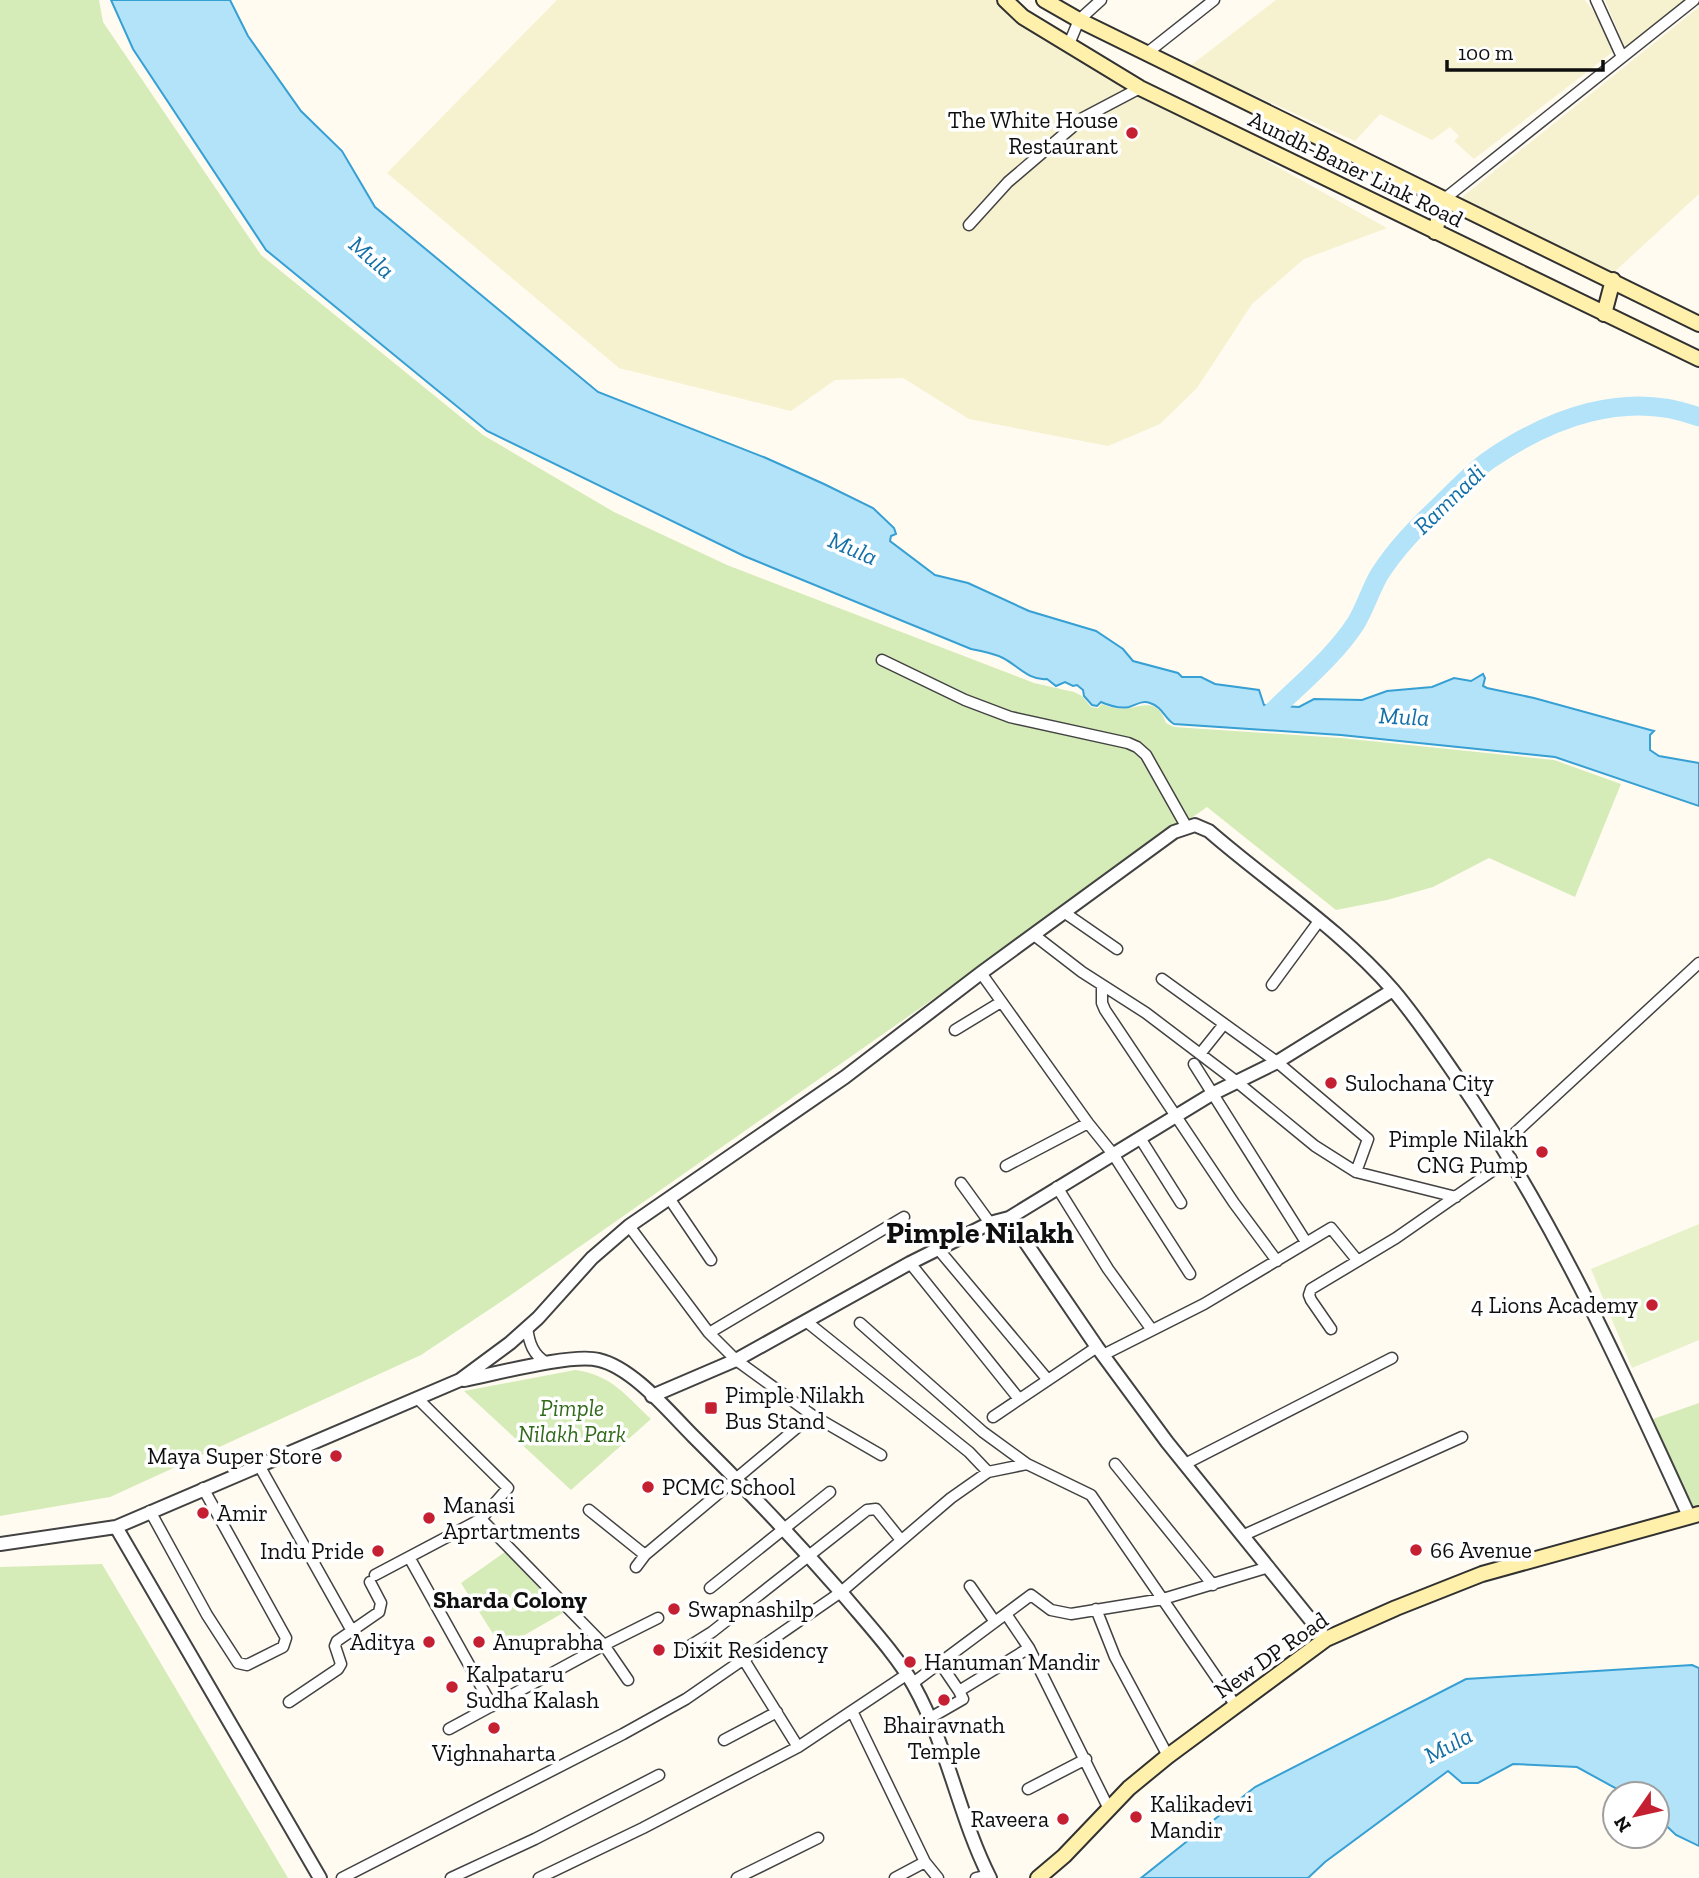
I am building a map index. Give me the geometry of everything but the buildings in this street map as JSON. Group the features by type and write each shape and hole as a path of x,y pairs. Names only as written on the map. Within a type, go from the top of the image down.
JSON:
{"main road":[{"name":"Aundh-Baner Link Road","path":"1005,0 1023,17 1140,88 1699,359"},
{"name":"Aundh-Baner Link Road","path":"1044,0 1079,20 1699,324"},
{"path":"1435,232 1443,200"},
{"path":"1604,314 1613,280"},
{"name":"New DP Road","path":"1038,1878 1129,1788 1326,1639 1482,1574 1694,1515"}],"street":[{"path":"1069,44 1079,20 1101,0"},
{"path":"1147,53 1214,0"},
{"path":"1596,0 1622,57"},
{"path":"1443,200 1694,0"},
{"path":"970,225 1008,182 1083,118 1140,88"},
{"path":"882,660 965,700 1010,717 1137,747 1146,755 1186,826"},
{"path":"460,1380 527,1327 592,1258 629,1226 845,1077 981,973 1174,832 1195,825 1209,831 1340,938 1393,990 1442,1056 1511,1158 1694,1515"},
{"path":"1065,913 1117,949"},
{"path":"1272,985 1319,921"},
{"path":"1034,935 1102,985 1146,1013 1315,1146 1356,1172 1456,1197"},
{"path":"1502,1145 1699,963"},
{"path":"981,973 1113,1154 1190,1274"},
{"path":"1162,979 1277,1062 1368,1139 1356,1172"},
{"path":"1102,985 1102,1003 1105,1010 1234,1203 1277,1261"},
{"path":"652,1395 736,1360 910,1263 990,1223 1009,1218 1212,1094 1277,1062 1393,990"},
{"path":"955,1030 1002,1002"},
{"path":"1200,1054 1224,1024"},
{"path":"1194,1064 1306,1242"},
{"path":"1006,1166 1088,1123"},
{"path":"1140,1138 1181,1203"},
{"path":"1331,1329 1311,1300 1309,1292 1396,1238 1511,1158"},
{"path":"961,1183 990,1223"},
{"path":"1057,1187 1108,1269 1152,1330"},
{"path":"669,1198 711,1260"},
{"path":"709,1333 904,1217"},
{"path":"1009,1218 1100,1351 1185,1464 1269,1567 1290,1586 1326,1639"},
{"path":"629,1226 709,1333 736,1360 812,1415 881,1455"},
{"path":"993,1417 1048,1380 1100,1351 1152,1330 1204,1304 1331,1228 1357,1260"},
{"path":"939,1250 1048,1380"},
{"path":"910,1263 1019,1399"},
{"path":"807,1322 969,1452 988,1472"},
{"path":"860,1323 984,1432 1027,1464 1091,1495 1236,1706"},
{"path":"527,1327 532,1348 538,1358 547,1363"},
{"path":"0,1544 116,1527 460,1380 584,1358 611,1363 652,1395 737,1478 841,1592 910,1679 930,1718 985,1877"},
{"path":"1185,1464 1392,1358"},
{"path":"289,1702 338,1669 341,1664 335,1646 337,1641 379,1612 381,1603 372,1579 481,1519 508,1488 418,1399"},
{"path":"636,1567 645,1555 812,1415"},
{"path":"1244,1535 1462,1437"},
{"path":"342,1878 686,1699 841,1592 951,1498 988,1472 1027,1464"},
{"path":"1115,1464 1213,1585"},
{"path":"260,1467 352,1631"},
{"path":"150,1511 208,1615 239,1663 247,1665 283,1647 286,1637 203,1488"},
{"path":"710,1588 830,1492"},
{"path":"688,1647 712,1632 872,1508 901,1540"},
{"path":"590,1510 645,1555"},
{"path":"481,1519 604,1645 628,1680"},
{"path":"116,1527 320,1878"},
{"path":"409,1557 492,1706"},
{"path":"540,1878 798,1747 852,1711 940,1663 1031,1595 1052,1610 1071,1614 1163,1599 1269,1567"},
{"path":"970,1586 995,1622"},
{"path":"1097,1609 1115,1657 1168,1756"},
{"path":"1006,1614 1029,1648 1110,1809"},
{"path":"449,1729 658,1618"},
{"path":"959,1691 1029,1648"},
{"path":"744,1660 798,1747"},
{"path":"930,1718 963,1699 940,1663"},
{"path":"852,1711 925,1862 938,1878"},
{"path":"724,1740 777,1712"},
{"path":"1028,1790 1086,1759"},
{"path":"451,1878 535,1839 659,1775"},
{"path":"737,1878 818,1838"},
{"path":"895,1878 925,1862"}],"shaded area":[{"path":"557,0 1002,0 1020,23 1387,228 1304,259 1252,304 1197,388 1160,424 1108,446 969,419 903,378 835,380 791,411 619,368 387,173"},
{"path":"1276,0 1585,0 1598,17 1614,51 1474,159 1454,141 1459,136 1450,127 1432,140 1380,114 1355,141 1190,66"},
{"path":"1605,0 1685,0 1625,48"},
{"path":"1699,7 1699,194 1613,273 1461,198"}],"green space":[{"path":"0,0 99,0 103,22 261,255 483,435 614,512 727,565 1034,683 1074,692 1082,696 1091,707 1098,708 1102,704 1120,709 1152,706 1160,711 1166,723 1174,727 1341,738 1554,760 1621,784 1575,897 1489,858 1433,887 1336,910 1207,807 505,1299 421,1355 110,1497 0,1516"},
{"name":"4 Lions Academy","path":"1699,1224 1699,1340 1632,1368 1591,1269"},
{"name":"Pimple Nilakh Park","path":"575,1370 608,1381 651,1419 571,1490 464,1391"},
{"path":"1699,1403 1699,1509 1694,1511 1653,1419"},
{"path":"505,1552 563,1613 502,1648 461,1583"},
{"path":"102,1564 288,1878 0,1878 0,1567"}],"water":[{"name":"Mula","path":"111,0 230,0 248,36 301,111 342,151 375,207 598,392 766,458 873,508 894,528 896,534 891,536 890,541 935,575 968,583 1029,611 1096,631 1123,649 1133,661 1178,673 1182,677 1201,677 1215,684 1259,690 1264,705 1299,707 1314,699 1362,700 1387,691 1432,687 1454,678 1471,681 1483,674 1483,686 1487,688 1654,731 1650,735 1650,750 1659,756 1699,763 1699,806 1555,757 1341,735 1174,724 1158,707 1147,702 1125,708 1101,702 1097,706 1092,705 1077,685 1065,682 1056,686 1047,679 1034,678 999,656 971,649 744,556 487,431 266,250 133,49"},
{"name":"Mula","path":"1692,1665 1699,1668 1699,1846 1671,1830 1671,1780 1601,1780 1577,1767 1513,1764 1478,1783 1462,1783 1448,1771 1325,1862 1308,1878 1141,1878 1255,1787 1466,1679"}],"waterway":[{"name":"Ramnadi","path":"1272,712 1327,659 1347,635 1359,617 1379,575 1400,546 1489,460 1537,432 1590,412 1644,406 1672,409 1699,417"}],"place":[{"name":"The White House Restaurant","path":"1132,133"},
{"name":"Sulochana City","path":"1331,1083"},
{"name":"Pimple Nilakh CNG Pump","path":"1542,1152"},
{"name":"4 Lions Academy","path":"1652,1305"},
{"name":"Pimple Nilakh Bus Stand","path":"711,1408"},
{"name":"Maya Super Store","path":"336,1456"},
{"name":"PCMC School","path":"648,1487"},
{"name":"Amir","path":"203,1513"},
{"name":"Manasi Aprtartments","path":"429,1518"},
{"name":"66 Avenue","path":"1416,1550"},
{"name":"Indu Pride","path":"378,1551"},
{"name":"Swapnashilp","path":"674,1609"},
{"name":"Aditya","path":"429,1642"},
{"name":"Anuprabha","path":"479,1642"},
{"name":"Dixit Residency","path":"659,1650"},
{"name":"Hanuman Mandir","path":"910,1662"},
{"name":"Kalpataru Sudha Kalash","path":"452,1687"},
{"name":"Bhairavnath Temple","path":"944,1700"},
{"name":"Vighnaharta","path":"494,1728"},
{"name":"Kalikadevi Mandir","path":"1136,1817"},
{"name":"Raveera","path":"1063,1819"}],"district":[{"name":"Pimple Nilakh","path":"980,1233"},
{"name":"Sharda Colony","path":"510,1599"}]}
